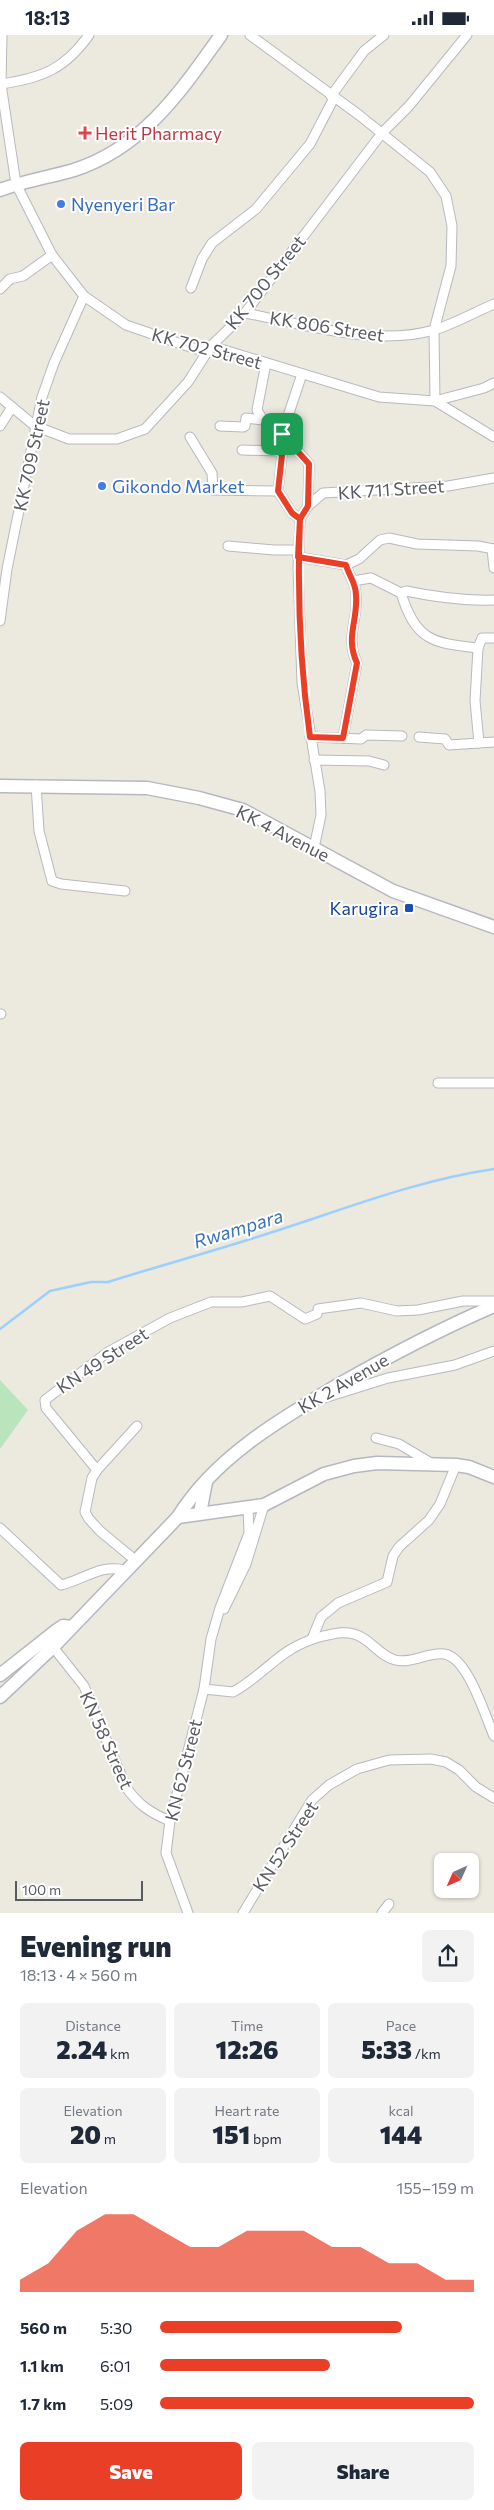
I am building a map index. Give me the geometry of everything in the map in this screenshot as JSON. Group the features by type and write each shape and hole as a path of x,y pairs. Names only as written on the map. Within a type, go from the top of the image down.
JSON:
{"main road":[{"path":"0,189 75,169 114,153 147,128 172,103 221,35"},
{"name":"KK 4 Avenue","path":"0,786 147,788 199,798 243,810 393,891 494,927"},
{"name":"KK 2 Avenue","path":"0,1697 54,1647 125,1570 178,1517 190,1498 250,1441 306,1404 414,1341 494,1306"},
{"path":"178,1517 264,1505 324,1475 354,1466 377,1463 456,1465 470,1467 494,1477"},
{"path":"200,1513 206,1482"},
{"path":"0,1675 56,1630 63,1626 72,1627"}],"street":[{"name":"KK 702 Street","path":"2,35 1,84 16,184 52,255 84,296 126,325 196,349 211,346 379,397 435,401 484,388 494,383"},
{"path":"1,84 32,79 50,72 67,60 89,35"},
{"path":"250,35 430,171 446,196 452,226 451,267 434,330 435,401 494,437"},
{"path":"191,288 202,259 212,243 256,209 310,144 333,97 364,51 384,35"},
{"name":"KK 700 Street","path":"0,397 35,426 69,439 117,439 145,429 188,382 211,346 245,313 382,133 409,106 467,35"},
{"path":"0,289 10,279 23,277 52,255"},
{"name":"KK 709 Street","path":"0,620 4,569 35,426 54,363 84,296"},
{"name":"KK 806 Street","path":"245,313 368,336 398,336 434,330 494,304"},
{"path":"266,363 257,410 263,420 282,434 309,464 308,506"},
{"path":"300,519 292,513 278,491 282,455 277,449 302,374"},
{"path":"0,426 12,407"},
{"path":"220,426 243,427 245,426 246,418 263,420"},
{"path":"190,437 212,473 213,490 278,491"},
{"path":"242,450 279,451"},
{"name":"KK 711 Street","path":"314,848 320,815 320,791 302,683 298,553 300,519 308,506 324,493 448,486 494,478"},
{"path":"228,546 298,553 346,565 359,559 380,540 389,538 417,544 478,546 493,549 494,568"},
{"path":"343,738 357,663 352,656 350,642 356,607 356,593 346,565"},
{"path":"353,581 371,578 402,593 406,591 470,601 494,600"},
{"path":"402,593 407,610 427,637 456,647 478,648"},
{"path":"479,743 475,701 478,648 482,638 494,638"},
{"path":"310,737 361,739 366,735 402,736"},
{"path":"419,737 445,739 449,745 494,742"},
{"path":"314,760 368,761 384,765"},
{"path":"36,785 39,831 52,881 61,884 125,891"},
{"path":"438,1083 494,1083"},
{"name":"KN 49 Street","path":"97,1470 46,1407 45,1400 108,1352 170,1318 211,1302 242,1302 270,1296 305,1319 318,1312 361,1303 397,1311 418,1310 463,1301 494,1301"},
{"path":"306,1404 388,1378 455,1365 494,1351"},
{"path":"135,1560 100,1531 88,1519 85,1512 92,1478 137,1426"},
{"path":"376,1438 399,1444 432,1463"},
{"path":"312,1639 321,1617 338,1603 387,1581 393,1556 399,1547 429,1520 440,1504 456,1465"},
{"name":"KN 62 Street","path":"216,1625 234,1593 246,1565 264,1505"},
{"name":"KN 62 Street","path":"188,1913 166,1853 170,1821 204,1689 216,1625 249,1533 248,1508"},
{"path":"0,1528 62,1585 99,1569 114,1567 125,1570"},
{"path":"204,1689 234,1692 288,1649 312,1639 339,1632 355,1634 371,1643 388,1658 398,1661 445,1654 454,1658 462,1665 468,1676 494,1736"},
{"name":"KN 58 Street","path":"54,1647 84,1686 130,1794 144,1808 170,1821"},
{"name":"KN 52 Street","path":"243,1913 312,1800 329,1785 357,1769 389,1760 431,1759 446,1762 460,1770 476,1787 494,1798"},
{"path":"382,1913 389,1903"}],"green space":[{"path":"0,1380 28,1410 0,1449"}],"waterway":[{"name":"Rwampara","path":"0,1329 50,1291 91,1282 108,1282 258,1237 412,1187 494,1169"}],"place":[{"name":"Herit Pharmacy","path":"85,133"},
{"name":"Nyenyeri Bar","path":"61,204"},
{"name":"Gikondo Market","path":"102,486"},
{"name":"Karugira","path":"409,908"}],"route":[{"path":"282,434 277,449 282,455 278,491 292,513 300,519 298,568 302,683 310,737 343,738 345,722 349,715 357,663 352,656 350,642 356,607 356,593 346,565 336,564 298,557 300,519 308,506 309,464 282,434"}]}
